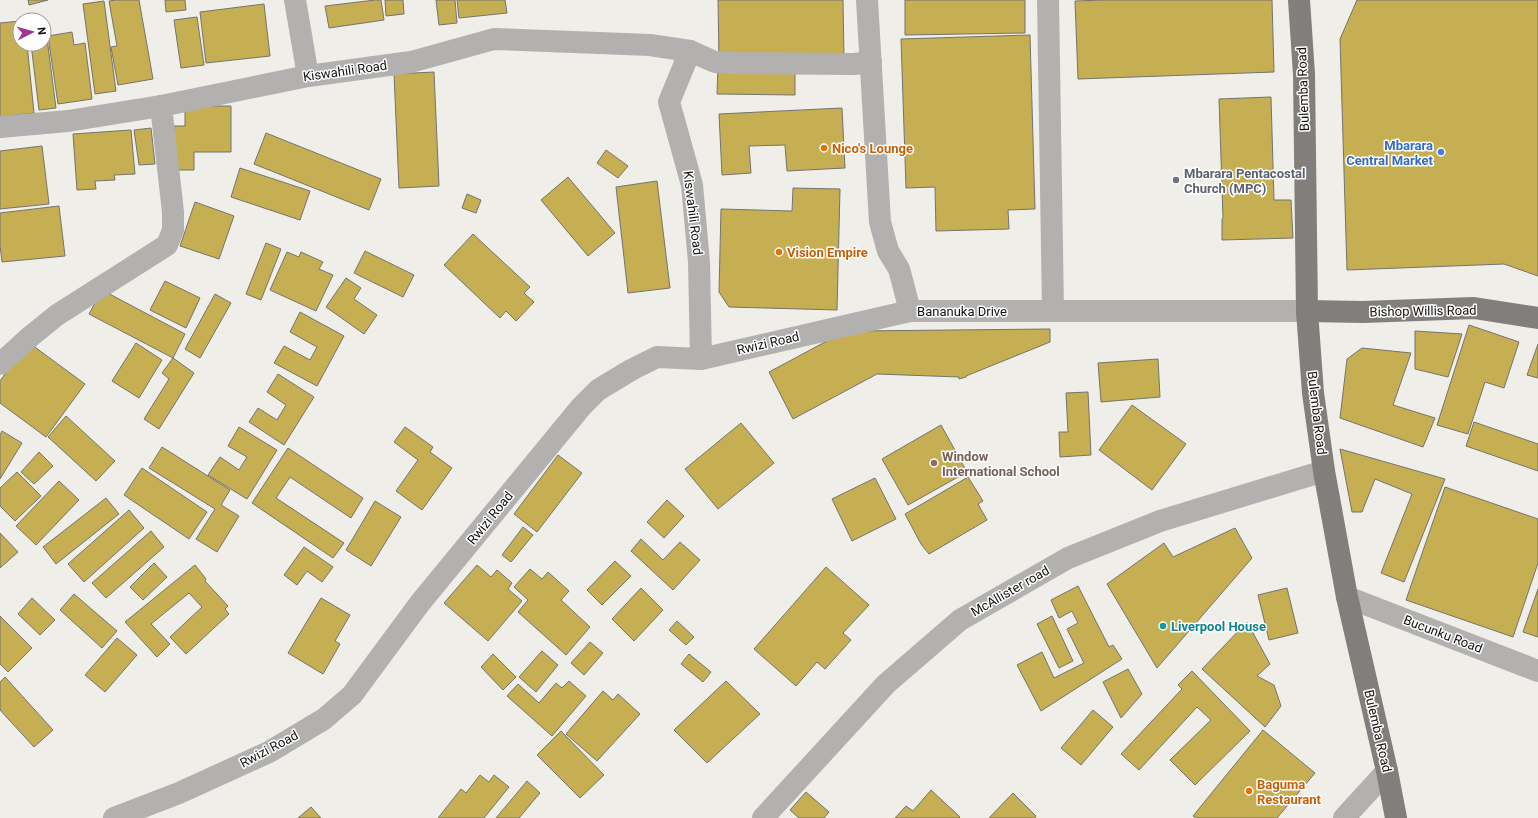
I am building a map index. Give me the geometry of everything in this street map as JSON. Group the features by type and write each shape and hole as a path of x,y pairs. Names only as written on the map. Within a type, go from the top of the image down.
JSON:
{"main road":[{"name":"Bulemba Road","path":"1299,0 1304,74 1307,311 1313,393 1324,471 1347,597 1387,771 1396,818"},
{"name":"Bishop Willis Road","path":"1307,311 1363,312 1474,308 1538,318"}],"street":[{"path":"295,0 308,76"},
{"name":"Bananuka Drive","path":"867,0 880,222 888,251 899,269 910,311 1307,311"},
{"path":"1048,0 1054,311"},
{"name":"Kiswahili Road","path":"0,127 68,121 161,106 308,76 411,62 494,39 650,45 690,51 715,62 730,63 838,64 871,62"},
{"name":"Kiswahili Road","path":"690,51 669,102 692,185 699,262 701,359"},
{"path":"0,364 57,315 168,245 174,230 161,106"},
{"name":"Rwizi Road","path":"114,818 179,793 269,752 324,719 352,695 420,603 581,407 598,390 631,370 657,357 701,359 910,311"},
{"name":"McAllister road","path":"763,818 886,684 960,620 1068,558 1160,521 1324,471"},
{"name":"Bucunku Road","path":"1347,597 1538,671"},
{"path":"1344,818 1387,771"}],"building":[{"path":"28,0 48,0 29,5"},
{"path":"139,0 153,79 118,85 111,47 117,46 109,1"},
{"path":"165,0 185,0 186,10 166,12"},
{"path":"381,0 384,20 329,28 325,6"},
{"path":"385,0 403,0 404,14 386,16"},
{"path":"436,0 455,0 457,23 439,25"},
{"path":"457,0 505,0 507,13 459,18"},
{"path":"718,0 843,0 844,60 719,60"},
{"path":"905,0 1025,0 1025,33 905,35"},
{"path":"1272,0 1274,72 1078,79 1075,1"},
{"name":"Mbarara Central Market","path":"1357,0 1538,0 1538,276 1504,264 1347,270 1340,39"},
{"path":"104,1 116,91 95,94 83,4"},
{"path":"264,4 270,56 206,63 200,12"},
{"path":"197,17 204,65 181,68 174,20"},
{"path":"12,22 12,52 28,52 34,113 0,117 0,23"},
{"path":"72,32 74,45 85,43 92,99 58,104 50,52 52,52 52,35"},
{"path":"1030,35 1035,209 1008,210 1009,229 936,231 935,187 906,188 901,39"},
{"path":"32,52 49,52 56,108 39,110"},
{"path":"718,66 795,66 795,95 717,94"},
{"path":"434,72 439,186 399,188 394,74"},
{"path":"1271,97 1274,200 1291,200 1293,238 1222,240 1223,218 1219,99"},
{"path":"185,106 231,106 231,152 194,152 194,170 174,170 174,126 185,126"},
{"path":"842,108 845,168 787,171 785,145 749,146 751,173 722,175 719,114"},
{"path":"151,128 155,164 139,165 134,130"},
{"path":"131,130 135,174 114,175 115,180 95,181 96,189 77,190 73,134"},
{"path":"266,133 381,179 369,210 254,164"},
{"path":"42,146 49,204 0,209 0,151"},
{"path":"606,150 628,166 618,178 597,163"},
{"path":"240,168 310,191 300,220 231,197"},
{"path":"568,177 615,233 588,256 541,200"},
{"path":"657,181 670,288 628,293 616,187"},
{"name":"Vision Empire","path":"793,188 840,189 837,310 729,307 719,292 721,209 792,211"},
{"path":"467,194 481,200 476,213 462,208"},
{"path":"195,202 234,216 219,259 180,246"},
{"path":"59,206 65,256 2,262 0,245 0,213"},
{"path":"473,234 530,287 524,293 534,302 516,321 506,311 500,318 444,265"},
{"path":"266,243 281,249 261,300 246,294"},
{"path":"365,251 414,275 403,297 354,273"},
{"path":"287,252 299,257 301,252 323,262 319,269 333,275 316,311 270,290"},
{"path":"346,278 361,288 354,299 377,315 364,334 326,307"},
{"path":"165,281 200,298 186,328 150,310"},
{"path":"102,290 185,334 173,358 89,314"},
{"path":"215,294 231,303 200,358 185,349"},
{"path":"300,312 344,336 317,386 274,363 284,346 310,360 317,347 290,332"},
{"path":"1469,325 1519,342 1504,388 1485,382 1468,434 1437,425"},
{"path":"853,327 855,331 1050,329 1050,342 959,379 959,377 877,374 793,419 769,372"},
{"path":"1415,331 1462,334 1448,377 1415,369"},
{"path":"28,342 85,384 46,437 0,403 0,381"},
{"path":"136,343 162,360 139,398 112,381"},
{"path":"1538,344 1538,378 1527,375"},
{"path":"1362,348 1411,353 1393,405 1435,418 1423,447 1340,418 1347,359"},
{"path":"173,358 194,373 159,429 144,419 169,379 162,373"},
{"path":"1158,359 1160,397 1101,402 1098,363"},
{"path":"278,374 314,397 284,445 249,422 258,408 277,420 286,405 267,392"},
{"path":"1088,392 1091,455 1060,457 1059,432 1068,432 1066,393"},
{"path":"1132,405 1186,444 1152,490 1099,450"},
{"path":"66,416 115,461 96,481 48,437"},
{"path":"1474,422 1538,444 1538,471 1466,446"},
{"path":"741,423 774,463 718,509 685,469"},
{"path":"941,425 967,472 908,505 882,459"},
{"path":"239,427 277,450 247,499 208,475 220,457 239,470 247,457 228,446"},
{"path":"405,427 433,447 430,452 452,468 422,510 396,491 418,460 394,442"},
{"path":"2,431 22,443 0,479 0,435"},
{"path":"162,447 230,490 221,505 239,516 217,552 196,539 215,509 149,468"},
{"path":"288,448 363,498 351,518 290,477 276,498 344,543 333,558 252,503"},
{"path":"1340,449 1445,479 1404,582 1381,573 1412,494 1375,479 1362,512 1352,512"},
{"path":"39,452 53,466 34,484 21,472"},
{"path":"558,455 582,473 537,532 514,514"},
{"path":"142,468 207,512 189,539 124,495"},
{"path":"17,472 41,496 15,521 0,506 0,488"},
{"path":"968,477 983,501 978,504 987,520 929,554 921,544 905,514"},
{"path":"875,478 896,519 852,541 832,499"},
{"path":"59,481 79,500 36,545 16,526"},
{"path":"1445,487 1538,519 1538,563 1513,637 1406,600"},
{"path":"106,498 119,514 56,564 43,547"},
{"path":"667,500 684,516 664,538 647,522"},
{"path":"375,501 401,517 371,566 346,550"},
{"path":"129,510 144,528 84,582 68,564"},
{"path":"523,527 533,535 511,562 502,555"},
{"name":"Liverpool House","path":"1235,528 1252,558 1157,668 1107,584 1164,543 1173,557"},
{"path":"151,531 164,547 106,598 92,583"},
{"path":"0,533 18,552 0,568"},
{"path":"641,539 663,560 680,542 700,560 673,590 631,551"},
{"path":"304,547 333,567 322,582 307,571 297,585 284,575"},
{"path":"615,561 631,576 602,605 587,590"},
{"path":"154,563 167,577 143,600 130,587"},
{"path":"195,565 206,579 205,581 228,606 225,609 229,614 186,654 170,637 202,607 189,593 151,624 170,644 157,657 125,622"},
{"path":"477,565 491,577 497,570 512,583 508,589 522,601 488,641 444,603"},
{"path":"826,567 869,605 843,633 851,640 825,669 817,662 796,686 754,649"},
{"path":"530,569 542,579 548,572 569,591 561,600 590,627 566,655 518,612 528,600 514,587"},
{"path":"1078,586 1109,647 1113,645 1122,659 1041,711 1017,665 1042,652 1054,678 1084,663 1067,629 1078,623 1072,611 1059,618 1051,600"},
{"path":"641,588 663,610 634,641 612,619"},
{"path":"1287,588 1298,633 1269,640 1258,595"},
{"path":"1538,589 1538,637 1523,632"},
{"path":"74,594 117,631 102,648 60,610"},
{"path":"32,598 55,620 40,635 18,614"},
{"path":"321,598 350,615 335,641 340,644 323,674 288,653"},
{"path":"0,616 32,648 8,672 0,664"},
{"path":"1052,616 1073,661 1059,668 1037,624"},
{"path":"677,621 694,637 686,645 669,630"},
{"path":"1247,622 1270,664 1257,676 1274,685 1281,706 1265,727 1202,669"},
{"path":"117,638 137,655 105,692 85,675"},
{"path":"590,642 603,653 584,675 571,663"},
{"path":"542,651 558,665 536,692 519,677"},
{"path":"493,654 516,677 503,690 481,667"},
{"path":"689,654 711,672 703,682 681,664"},
{"path":"1128,669 1142,694 1121,718 1103,682"},
{"path":"1192,671 1250,731 1195,785 1170,760 1211,720 1197,707 1139,770 1121,754 1182,689 1178,685"},
{"path":"5,677 53,730 34,747 0,710 0,682"},
{"path":"569,681 586,696 552,736 507,696 518,684 539,703 556,683 562,688"},
{"path":"726,681 760,714 707,763 674,730"},
{"path":"603,691 613,700 618,694 640,714 597,761 566,734"},
{"path":"1093,710 1113,727 1081,765 1061,748"},
{"path":"1263,730 1315,773 1277,818 1196,818 1193,816"},
{"path":"561,731 604,775 580,798 537,755"},
{"path":"480,775 489,782 494,775 509,787 484,818 438,818 461,789 466,793"},
{"path":"527,781 540,793 519,818 496,818"},
{"path":"931,790 960,817 895,818 906,806 913,811"},
{"path":"806,792 829,812 824,818 799,818 790,810"},
{"path":"1013,793 1036,816 1035,818 989,818"},
{"path":"311,807 321,818 298,818"}],"place":[{"name":"Nico's Lounge","path":"824,148"},
{"name":"Mbarara Central Market","path":"1441,152"},
{"name":"Mbarara Pentacostal Church (MPC)","path":"1176,180"},
{"name":"Vision Empire","path":"779,252"},
{"name":"Window International School","path":"934,463"},
{"name":"Liverpool House","path":"1163,626"},
{"name":"Baguma Restaurant","path":"1249,791"}]}
